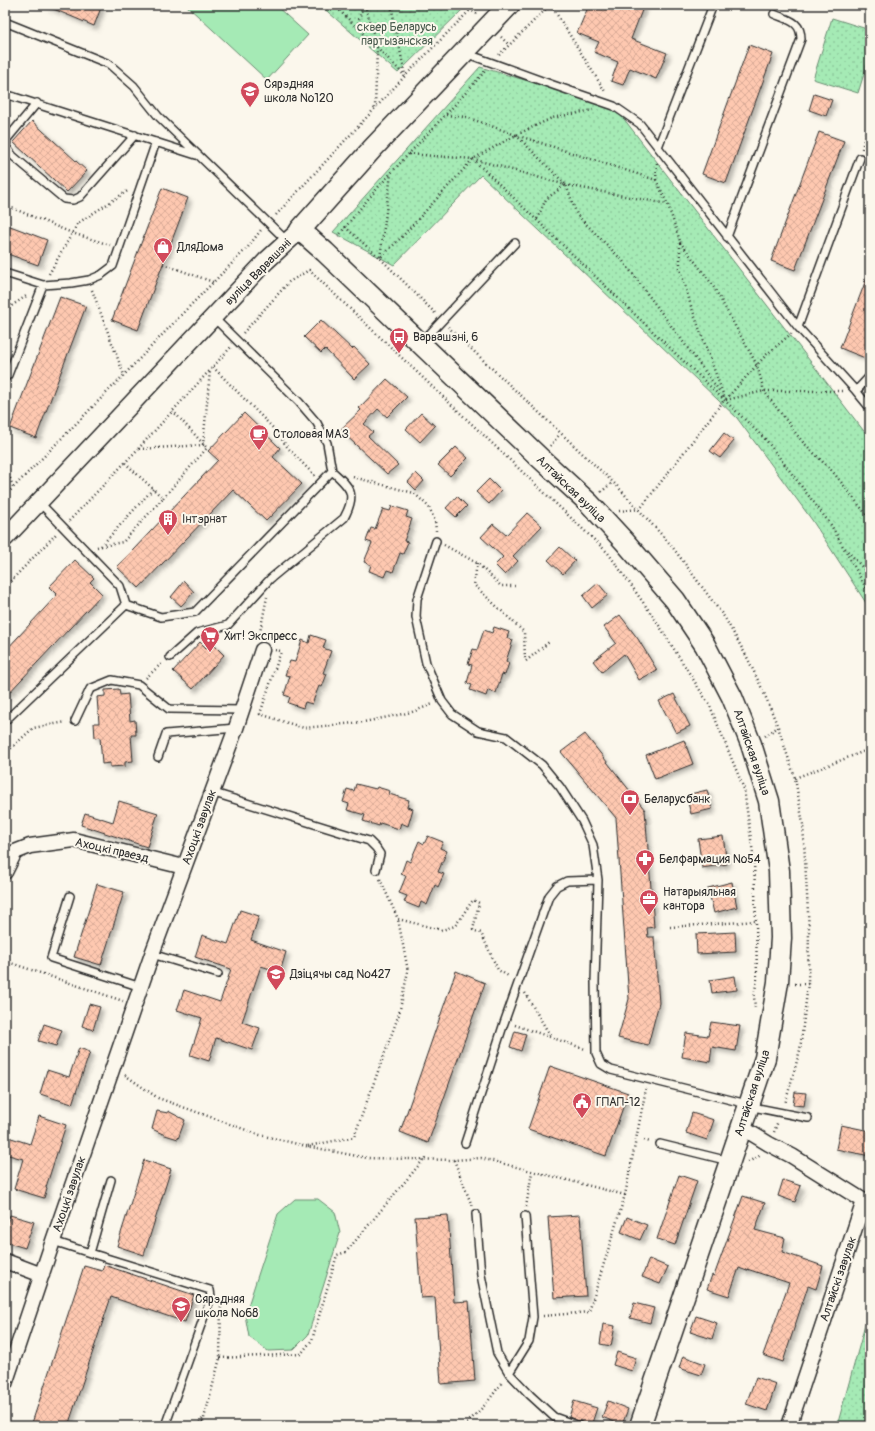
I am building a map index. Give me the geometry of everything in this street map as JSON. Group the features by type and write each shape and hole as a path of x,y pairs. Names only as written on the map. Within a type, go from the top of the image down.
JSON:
{"main road":[{"name":"вуліца Варвашэні","path":"294,236 373,148 509,5"},
{"name":"Алтайская вуліца","path":"294,236 325,252 421,343 598,513 675,600 705,645 732,697 751,744 769,802 779,871 781,938 778,982 765,1058 640,1426"}],"street":[{"name":"вуліца Варвашэні","path":"5,538 266,262 294,236"},
{"name":"Ахоцкі завулак","path":"5,1384 152,954 236,728 263,646"},
{"name":"Ахоцкі праезд","path":"5,872 15,852 30,846 74,840 184,867"},
{"name":"Алтайскі завулак","path":"741,1127 792,1156 864,1201 789,1426"},
{"path":"5,1261 42,1274"}],"lane":[{"path":"658,147 713,5"},
{"path":"727,237 801,39 801,31 798,24 774,14"},
{"path":"5,22 109,64 134,86 158,116 198,156 294,236"},
{"path":"464,52 614,106 640,124 798,327 870,408"},
{"path":"5,94 37,103 198,156"},
{"path":"37,103 7,139 6,147 13,156 64,199 73,200 80,197 135,135"},
{"path":"5,273 43,285 89,280 101,275 113,266 156,142"},
{"path":"798,327 860,158"},
{"path":"421,343 515,243"},
{"path":"5,378 8,375 43,285"},
{"path":"170,657 197,633 228,625 270,579 344,518 350,506 351,493 343,481 332,471 327,443 317,423 299,402 214,318"},
{"path":"856,391 870,376"},
{"path":"126,605 161,617 195,612 332,471"},
{"path":"39,502 120,586 126,605"},
{"path":"436,541 417,599 416,617 426,663 442,701 452,714 478,731 506,737 542,765 560,787 582,821 594,845 598,880 595,982 596,1053 601,1064 611,1070 739,1102 748,1106 808,1118"},
{"path":"5,721 126,605"},
{"path":"75,721 90,689 112,680 139,685 169,710 242,710"},
{"path":"158,758 166,734 236,728"},
{"path":"211,792 368,841 380,854 376,870"},
{"path":"465,1143 504,1023 549,896 558,886 567,881 598,880"},
{"path":"70,896 51,958 141,987"},
{"path":"152,954 218,974"},
{"path":"660,1144 729,1161"},
{"path":"90,1254 111,1180"},
{"path":"476,1214 481,1274 497,1353 509,1373 554,1417 579,1426"},
{"path":"509,1373 529,1340 533,1317 525,1216"},
{"path":"53,1241 90,1254 210,1290 211,1296 165,1426"}],"path":[{"path":"334,5 405,76"},
{"path":"357,27 364,5"},
{"path":"364,5 377,47 374,109"},
{"path":"391,5 405,76"},
{"path":"458,5 463,8 470,9 478,15"},
{"path":"276,216 405,76 475,5"},
{"path":"338,237 391,174 446,115 492,62 550,5 614,106 552,118 516,135 473,159 380,258"},
{"path":"501,36 509,45"},
{"path":"860,158 870,113"},
{"path":"446,115 466,117 516,135 656,180 668,204 680,241 680,269 689,299 725,400"},
{"path":"516,135 566,185 577,215 622,261 725,400"},
{"path":"409,154 473,159 566,185 668,204"},
{"path":"473,159 766,440 831,525 870,595"},
{"path":"380,258 391,174"},
{"path":"5,310 43,285 78,223 143,180"},
{"path":"537,219 546,199 566,185"},
{"path":"5,205 72,233 120,248"},
{"path":"345,227 380,258 442,321 640,509 671,545 725,618 748,659 767,700 778,727 795,778 801,813 809,930 808,984 800,1050 786,1102 769,1144 764,1153 745,1163 729,1161"},
{"path":"5,496 262,231"},
{"path":"680,241 712,284 757,365 764,391 802,440 833,472 870,519"},
{"path":"163,264 213,282"},
{"path":"5,587 125,463 289,282 309,270 608,553 655,618 710,706 744,789 754,861 757,978 754,996 756,1012"},
{"path":"89,280 124,375"},
{"path":"598,513 640,509 725,400 766,355 798,327"},
{"path":"212,367 275,430 288,448 321,482"},
{"path":"203,445 210,370"},
{"path":"725,400 764,391 856,391"},
{"path":"86,550 123,542 206,448 173,410"},
{"path":"546,450 560,434"},
{"path":"138,449 203,445"},
{"path":"5,463 13,487"},
{"path":"125,463 163,498"},
{"path":"332,471 414,493 429,507 436,521 436,541 477,563 501,586 515,586"},
{"path":"101,546 153,489"},
{"path":"842,544 870,576"},
{"path":"477,563 474,585 524,632 525,661 549,642"},
{"path":"266,605 263,646 281,651 260,714 304,728 364,722 412,712 442,701"},
{"path":"139,685 163,661 170,657"},
{"path":"5,754 33,728 75,721"},
{"path":"795,778 870,749"},
{"path":"306,1146 354,1137 399,1014 408,971 398,919 376,870"},
{"path":"398,919 442,930 454,926 473,900 479,903 473,930 482,933 498,970"},
{"path":"670,927 756,921"},
{"path":"5,961 135,1005"},
{"path":"519,982 551,1037"},
{"path":"794,984 808,984"},
{"path":"504,1023 515,1025 596,1053"},
{"path":"113,1067 158,1098 260,1135 367,1158 454,1160 481,1158 625,1195"},
{"path":"533,1317 589,1312 625,1195 646,1087 651,1088"},
{"path":"220,1358 301,1354 312,1340 337,1255 346,1252 424,1159"},
{"path":"454,1160 476,1214"},
{"path":"525,1216 532,1172"},
{"path":"202,1426 220,1358 221,1301"},
{"path":"464,1426 486,1404 509,1373"},
{"path":"198,1426 205,1415"}],"green space":[{"path":"186,5 275,5 308,35 267,80"},
{"name":"сквер Беларусь партызанская","path":"320,5 467,5 398,73"},
{"path":"832,18 870,30 870,55 858,93 813,79"},
{"path":"480,67 614,106 870,439 870,609 812,520 737,418 481,175 394,265 333,232"},
{"path":"295,1199 318,1199 335,1212 340,1233 308,1335 293,1350 268,1351 249,1337 245,1315 278,1214"},
{"path":"870,1307 870,1426 837,1426"}],"building":[{"path":"44,5 102,5 94,26"},
{"path":"589,5 644,5 631,39 667,53 656,79 630,68 623,85 611,81 618,62 594,52 599,42 577,33"},
{"path":"749,45 773,54 726,183 702,174"},
{"path":"814,94 832,100 826,116 809,110"},
{"path":"32,121 87,171 67,192 13,142"},
{"path":"819,132 844,141 795,270 771,261"},
{"path":"162,188 188,198 138,330 112,320"},
{"path":"5,224 47,240 38,265 5,253"},
{"path":"869,272 870,344 865,358 840,348"},
{"path":"60,297 86,306 36,438 10,428"},
{"path":"321,320 352,349 354,347 370,364 354,379 325,349 321,353 304,337"},
{"path":"387,379 407,397 387,417 378,409 364,424 373,432 368,436 398,465 387,474 340,430 361,410 359,408"},
{"path":"244,413 280,448 273,457 302,484 266,521 233,490 139,588 117,567 218,460 208,451"},
{"path":"421,413 435,426 420,442 406,429"},
{"path":"724,433 734,441 720,458 710,451"},
{"path":"456,447 468,458 450,476 438,465"},
{"path":"416,473 424,481 416,490 408,482"},
{"path":"489,479 501,491 489,504 476,492"},
{"path":"457,496 467,506 456,517 446,508"},
{"path":"392,506 408,511 406,517 412,519 404,541 408,542 403,554 400,553 393,572 387,570 384,577 369,571 371,565 364,562 372,543 366,541 371,528 375,529 383,509 390,511"},
{"path":"527,513 542,526 513,556 518,561 505,575 495,565 503,557 481,537 493,524 506,535"},
{"path":"560,547 575,561 563,574 548,560"},
{"path":"75,560 94,578 90,582 102,594 5,697 5,651 57,595 49,587"},
{"path":"184,581 194,592 181,606 171,597"},
{"path":"598,583 608,595 592,608 583,596"},
{"path":"620,615 638,639 657,670 639,680 624,654 602,672 593,661 616,643 604,627"},
{"path":"494,627 509,632 507,638 513,640 506,661 509,663 505,675 502,674 496,693 488,690 486,696 470,690 472,685 467,683 472,665 468,664 473,649 477,650 484,630 492,633"},
{"path":"311,635 326,640 323,648 331,651 323,673 327,674 322,687 319,686 312,704 305,702 303,708 288,703 290,697 284,695 290,676 285,675 290,661 295,662 302,640 309,643"},
{"path":"200,642 206,648 211,642 224,655 193,689 173,671"},
{"path":"119,689 120,695 128,694 130,721 135,720 136,735 131,735 133,761 125,762 125,766 110,767 110,763 102,764 100,737 95,738 94,723 99,723 97,697 105,696 105,690"},
{"path":"674,694 690,726 676,733 659,701"},
{"path":"585,734 645,810 654,927 647,928 648,937 654,937 659,1003 648,1045 618,1038 629,999 616,818 561,752"},
{"path":"684,740 693,764 655,779 646,755"},
{"path":"356,784 376,789 377,787 390,791 389,794 409,800 407,807 413,809 408,826 401,823 399,829 380,823 379,826 363,821 365,815 347,810 349,804 343,802 347,789 354,791"},
{"path":"707,790 712,809 691,814 686,795"},
{"path":"119,801 158,813 147,847 81,825 85,813 113,822"},
{"path":"428,836 443,842 440,848 447,851 438,872 444,874 438,887 435,885 427,905 421,902 419,908 404,902 407,896 399,893 406,876 401,874 406,860 410,862 419,841 424,844"},
{"path":"723,836 727,864 702,868 698,839"},
{"path":"732,882 737,907 714,913 708,888"},
{"path":"97,884 124,892 101,965 74,957"},
{"path":"240,910 259,916 251,940 286,952 280,972 261,966 242,1022 260,1028 252,1050 216,1038 209,1061 190,1055 202,1018 177,1010 184,990 220,1002 231,969 195,957 202,935 228,944"},
{"path":"735,932 736,952 697,954 696,934"},
{"path":"456,971 485,983 428,1143 400,1132"},
{"path":"735,976 737,990 712,993 710,980"},
{"path":"89,1004 100,1007 93,1030 82,1026"},
{"path":"711,1022 740,1026 736,1051 712,1047 710,1062 682,1057 686,1033 708,1036"},
{"path":"44,1024 62,1030 56,1046 38,1041"},
{"path":"515,1031 526,1034 521,1051 510,1047"},
{"path":"79,1048 90,1052 72,1104 40,1094 47,1070 69,1077"},
{"path":"550,1066 628,1093 606,1156 528,1129"},
{"path":"795,1092 806,1093 804,1106 793,1105"},
{"path":"157,1111 168,1113 168,1111 185,1120 178,1139 152,1129"},
{"path":"692,1113 714,1120 707,1140 686,1133"},
{"path":"39,1116 66,1125 46,1187 44,1198 14,1189 23,1159 5,1154 5,1136 30,1144"},
{"path":"841,1125 870,1131 870,1156 836,1149"},
{"path":"144,1160 171,1169 144,1255 117,1246"},
{"path":"679,1175 697,1181 675,1245 657,1239"},
{"path":"783,1180 801,1186 795,1202 778,1196"},
{"path":"743,1196 765,1203 755,1230 785,1238 782,1252 823,1266 816,1289 808,1286 783,1362 763,1355 789,1283 747,1269 747,1271 739,1268 729,1296 707,1289 712,1275 714,1276"},
{"path":"10,1215 34,1222 25,1248 5,1242 5,1230"},
{"path":"448,1215 454,1302 469,1301 475,1381 441,1384 435,1297 421,1298 415,1217"},
{"path":"580,1215 586,1296 554,1298 548,1217"},
{"path":"627,1217 647,1225 640,1240 621,1232"},
{"path":"649,1259 668,1267 660,1284 642,1277"},
{"path":"104,1265 194,1295 185,1322 111,1297 68,1426 40,1426 32,1423 84,1266 102,1271"},
{"path":"634,1303 654,1308 650,1323 630,1318"},
{"path":"696,1316 717,1323 712,1339 690,1332"},
{"path":"603,1324 615,1326 611,1346 600,1344"},
{"path":"617,1352 636,1358 632,1371 613,1365"},
{"path":"683,1356 705,1364 701,1375 679,1368"},
{"path":"756,1377 776,1384 767,1411 746,1404"},
{"path":"574,1401 597,1408 591,1426 569,1417"},
{"path":"608,1401 628,1409 622,1425 602,1417"}],"place":[{"name":"Сярэдняя школа №120","path":"250,108"},
{"name":"ДляДома","path":"163,264"},
{"name":"Варвашэні, 6","path":"399,354"},
{"name":"Столовая МАЗ","path":"259,451"},
{"name":"Інтэрнат","path":"168,536"},
{"name":"Хит! Экспресс","path":"210,653"},
{"name":"Беларусбанк","path":"630,816"},
{"name":"Белфармация №54","path":"645,876"},
{"name":"Натарыяльная кантора","path":"649,916"},
{"name":"Дзіцячы сад №427","path":"276,991"},
{"name":"ГПАП-12","path":"582,1119"},
{"name":"Сярэдняя школа №68","path":"181,1323"}]}
